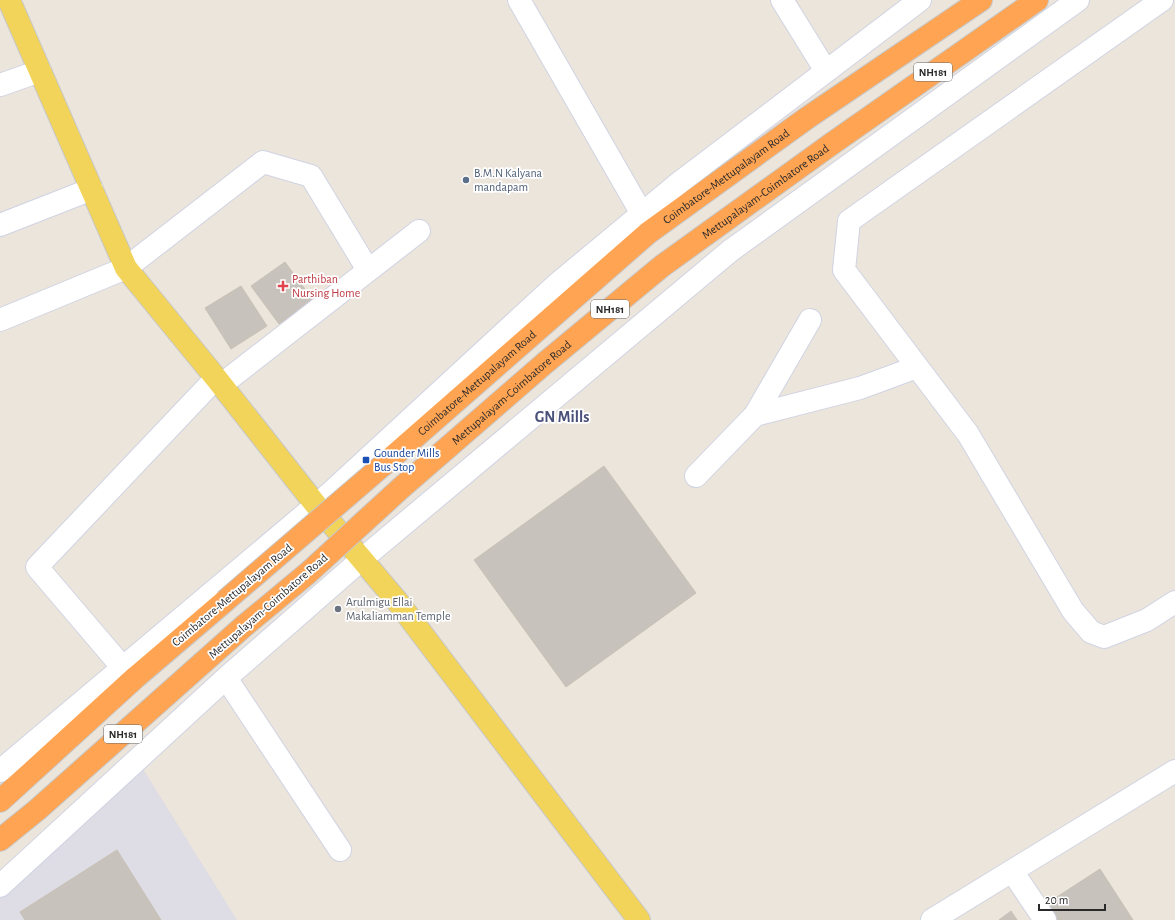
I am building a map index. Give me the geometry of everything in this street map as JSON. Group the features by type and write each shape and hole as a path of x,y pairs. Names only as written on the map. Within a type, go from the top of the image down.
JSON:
{"highway":[{"name":"Coimbatore-Mettupalayam Road","path":"0,801 136,677 330,511 648,233 807,118 981,0"},
{"name":"Mettupalayam-Coimbatore Road","path":"0,840 37,810 211,655 308,573 401,488 545,363 662,266 830,145 1037,0"}],"main road":[{"path":"9,0 126,268 316,505 397,601 639,920"}],"street":[{"path":"519,0 642,214"},
{"path":"782,0 826,71"},
{"path":"0,771 316,505 556,286 679,183 920,0"},
{"path":"0,886 226,678 361,560 730,251 1078,0"},
{"path":"1162,0 849,221 844,270 968,434 1073,611 1091,632 1104,637 1147,620 1175,602"},
{"path":"0,85 40,71"},
{"path":"0,320 126,268 263,162 311,176 368,270"},
{"path":"0,225 92,189"},
{"path":"123,668 37,567 218,381 419,231"},
{"path":"696,476 755,415 810,320"},
{"path":"755,415 860,388 917,367"},
{"path":"226,678 340,850"},
{"path":"932,920 1175,771"},
{"path":"1012,870 1045,920"}],"shaded area":[{"path":"143,769 237,920 0,920 0,894"}],"building":[{"path":"285,262 313,300 279,324 251,286"},
{"path":"241,286 267,326 231,349 205,308"},
{"path":"604,466 696,593 566,687 474,560"},
{"path":"117,850 161,920 25,920 20,912"},
{"path":"1100,869 1133,920 1052,920 1043,906"},
{"path":"1011,911 1017,920 999,920"}],"place":[{"name":"B.M.N Kalyana mandapam","path":"466,180"},
{"name":"Parthiban Nursing Home","path":"283,286"},
{"name":"Gounder Mills Bus Stop","path":"366,460"},
{"name":"Arulmigu Ellai Makaliamman Temple","path":"338,609"}],"district":[{"name":"GN Mills","path":"562,417"}]}
